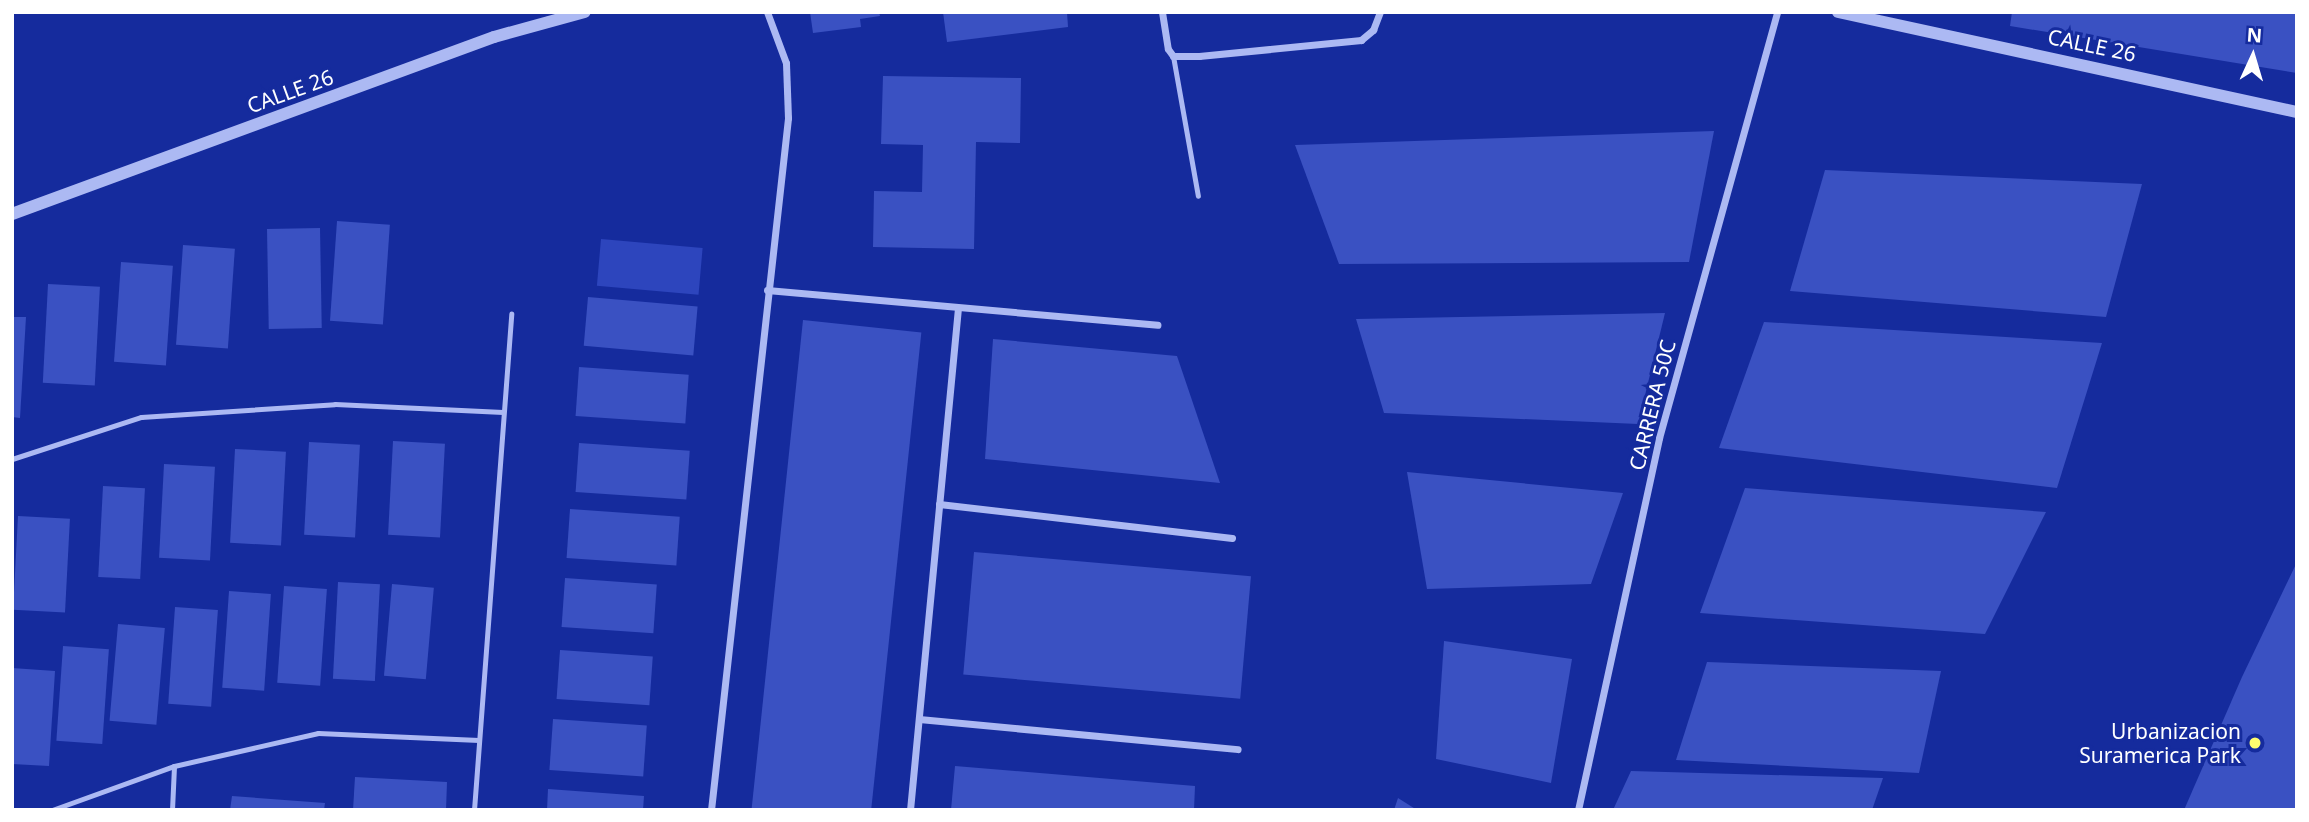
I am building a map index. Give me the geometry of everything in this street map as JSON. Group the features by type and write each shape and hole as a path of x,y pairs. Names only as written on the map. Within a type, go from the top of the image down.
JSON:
{"street":[{"name":"CALLE 26","path":"12,214 494,37 585,12"},
{"path":"711,810 789,92 786,62 767,12"},
{"path":"1162,12 1165,41 1173,56 1361,40 1373,30 1380,12"},
{"name":"CARRERA 50C","path":"1578,810 1659,439 1777,12"},
{"name":"CALLE 26","path":"1838,12 1895,18 2297,112"},
{"path":"767,290 1157,325"},
{"path":"910,810 958,308"},
{"path":"939,504 1231,538"},
{"path":"919,719 1238,749"}],"lane":[{"path":"1173,56 1198,196"},
{"path":"474,810 510,313"},
{"path":"12,459 141,417 335,404 503,412"},
{"path":"52,810 174,766 318,733 480,740"},
{"path":"172,810 174,766"}],"shaded area":[{"path":"601,239 703,248 699,295 597,286"}],"building":[{"path":"810,12 879,12 880,16 860,19 861,27 813,33"},
{"path":"943,12 1067,12 1068,27 947,42"},
{"path":"2012,12 2297,12 2297,73 2010,26"},
{"path":"883,76 1021,78 1020,143 976,142 974,249 873,247 874,191 922,192 923,145 881,144"},
{"path":"1714,131 1689,262 1339,264 1295,145"},
{"path":"1825,170 2142,184 2106,317 1790,291"},
{"path":"337,221 390,225 383,324 330,321"},
{"path":"320,228 322,328 269,329 267,229"},
{"path":"183,245 235,249 228,348 176,345"},
{"path":"121,262 173,266 166,365 114,362"},
{"path":"48,284 100,287 95,386 43,383"},
{"path":"588,297 698,307 693,355 584,346"},
{"path":"1665,313 1638,424 1384,413 1356,319"},
{"path":"12,317 26,317 20,418 12,417"},
{"path":"803,320 921,332 871,810 751,810"},
{"path":"1764,322 2102,343 2057,488 1719,448"},
{"path":"993,339 1177,356 1220,483 985,459"},
{"path":"579,367 689,375 685,424 576,416"},
{"path":"393,441 445,444 440,538 388,535"},
{"path":"309,442 360,445 355,538 304,535"},
{"path":"579,443 690,451 686,500 576,492"},
{"path":"235,449 286,452 281,546 230,543"},
{"path":"164,464 215,467 210,561 159,558"},
{"path":"1407,472 1623,493 1591,584 1427,589"},
{"path":"103,486 145,488 140,579 98,577"},
{"path":"1745,488 2046,512 1985,634 1700,613"},
{"path":"570,509 680,517 676,566 567,558"},
{"path":"18,516 70,519 65,613 13,610"},
{"path":"974,552 1251,576 1240,699 963,675"},
{"name":"Urbanizacion Suramerica Park","path":"2297,562 2297,810 2184,810 2242,677"},
{"path":"565,578 657,584 653,633 562,627"},
{"path":"338,582 380,584 375,681 333,679"},
{"path":"392,584 434,588 426,679 384,676"},
{"path":"284,586 327,589 320,686 277,683"},
{"path":"229,591 271,594 264,691 222,688"},
{"path":"175,607 218,610 211,707 168,704"},
{"path":"118,624 165,628 156,725 110,721"},
{"path":"1444,641 1572,659 1551,783 1436,759"},
{"path":"63,646 109,649 102,744 56,741"},
{"path":"560,650 653,656 649,705 557,699"},
{"path":"1707,662 1941,671 1919,773 1676,760"},
{"path":"12,668 55,671 49,766 12,764"},
{"path":"553,719 647,726 643,776 549,770"},
{"path":"955,766 1195,786 1194,810 951,810"},
{"path":"1631,771 1883,778 1872,810 1613,810"},
{"path":"355,777 447,782 446,810 353,810"},
{"path":"548,789 644,796 643,810 547,810"},
{"path":"232,796 325,803 324,810 230,810"},
{"path":"1398,798 1417,810 1394,810"}],"place":[{"name":"Urbanizacion Suramerica Park","path":"2255,743"}]}
